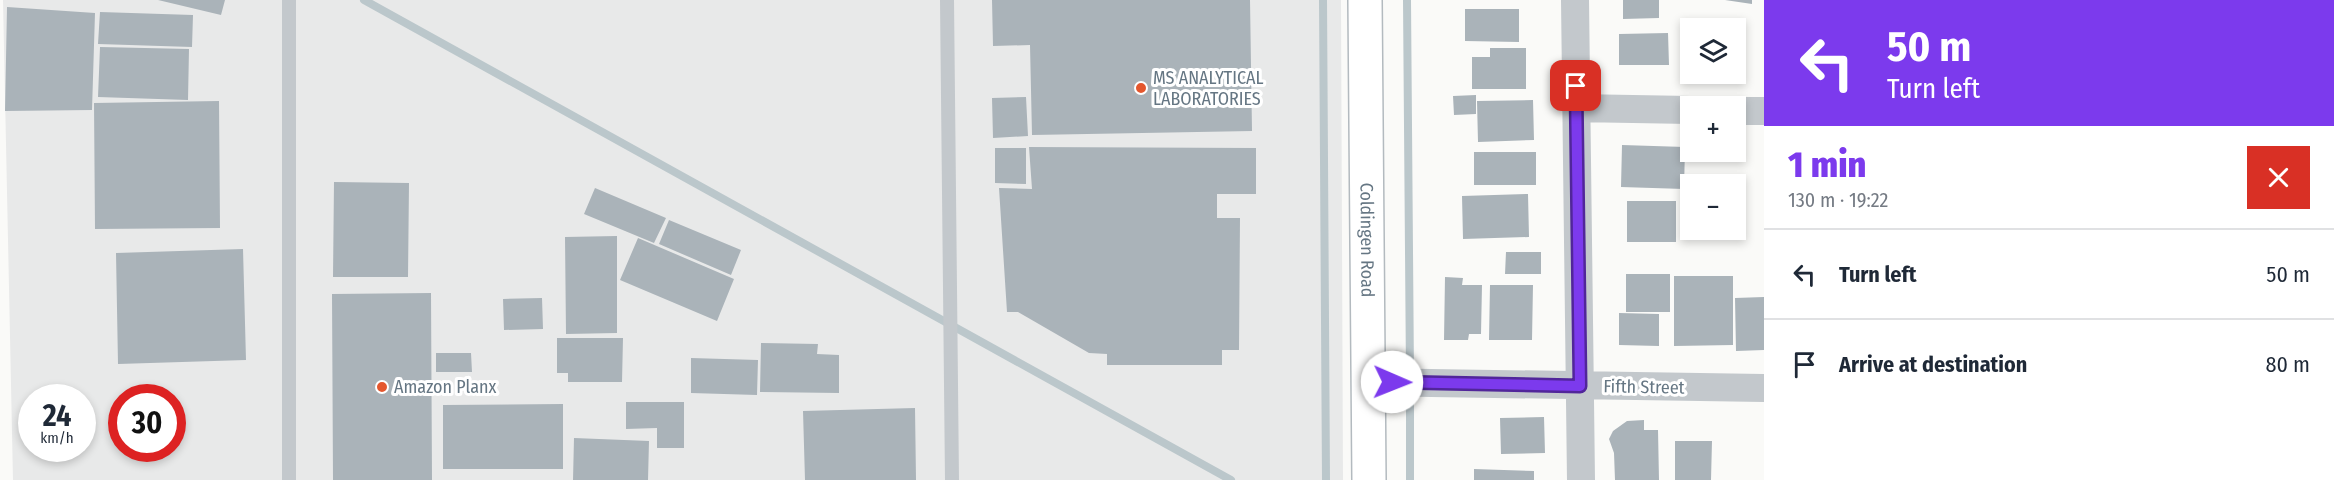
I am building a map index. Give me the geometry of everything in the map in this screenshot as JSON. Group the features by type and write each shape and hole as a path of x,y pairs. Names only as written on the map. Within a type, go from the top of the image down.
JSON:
{"street":[{"name":"Coldingen Road","path":"1365,0 1392,382 1369,480"},
{"path":"1575,0 1581,480"},
{"path":"1576,108 1680,110"},
{"path":"1746,111 1764,111"},
{"name":"Fifth Street","path":"1392,382 1764,388"}],"lane":[{"path":"289,0 289,480"},
{"path":"947,0 952,480"}],"shaded area":[{"path":"3,0 1341,0 1343,480 13,480"}],"building":[{"path":"158,0 225,0 221,15"},
{"name":"MS ANALYTICAL LABORATORIES","path":"992,0 1250,0 1252,131 1032,135 1030,45 993,46"},
{"path":"1623,0 1659,0 1659,18 1623,19"},
{"path":"1725,0 1752,0 1752,4"},
{"path":"7,7 95,13 92,110 5,111"},
{"path":"1465,9 1519,9 1519,42 1465,41"},
{"path":"100,12 193,15 192,47 98,44"},
{"path":"1668,33 1669,65 1619,65 1619,34"},
{"path":"100,47 189,49 188,100 98,97"},
{"path":"1490,48 1526,48 1526,89 1472,89 1472,57 1490,57"},
{"path":"1476,95 1476,114 1454,115 1453,96"},
{"path":"1026,97 1028,136 993,138 992,98"},
{"path":"1533,100 1534,140 1478,142 1477,101"},
{"path":"219,101 220,228 95,229 94,103"},
{"path":"1622,145 1680,147 1680,162 1685,162 1684,174 1680,174 1680,189 1621,187"},
{"path":"1029,147 1256,148 1256,194 1217,194 1217,218 1240,218 1239,350 1222,350 1222,365 1107,365 1107,354 1089,353 1018,312 1007,312 999,188 1032,189"},
{"path":"995,148 1026,148 1026,184 995,183"},
{"path":"1474,152 1536,152 1536,185 1474,185"},
{"path":"334,182 409,183 408,277 333,277"},
{"path":"595,188 666,218 654,243 584,214"},
{"path":"1528,194 1529,237 1463,239 1462,196"},
{"path":"1627,201 1676,201 1676,242 1627,242"},
{"path":"669,220 741,250 731,275 659,244"},
{"path":"617,236 617,333 566,334 565,237"},
{"path":"638,238 734,279 717,321 620,280"},
{"path":"243,249 246,360 118,364 116,253"},
{"path":"1506,252 1541,252 1541,274 1505,274"},
{"path":"1626,274 1670,274 1670,312 1626,312"},
{"path":"1674,276 1733,276 1733,345 1674,346"},
{"path":"1445,277 1463,278 1462,285 1482,285 1481,334 1469,334 1468,340 1444,340"},
{"path":"1490,285 1533,285 1532,340 1489,340"},
{"name":"Amazon Planx","path":"431,293 432,480 333,480 332,294"},
{"path":"1764,297 1764,350 1736,351 1735,298"},
{"path":"542,298 543,329 504,330 503,299"},
{"path":"1619,313 1659,314 1659,346 1619,345"},
{"path":"557,338 623,338 622,382 568,382 568,373 557,373"},
{"path":"761,343 818,344 817,354 839,355 839,393 760,392"},
{"path":"436,353 471,353 472,372 436,372"},
{"path":"691,358 758,360 757,395 691,393"},
{"path":"626,402 684,402 684,448 657,448 657,428 626,429"},
{"path":"563,404 563,469 443,469 443,405"},
{"path":"915,408 916,480 805,480 803,411"},
{"path":"1544,417 1545,453 1501,454 1500,418"},
{"path":"1644,420 1644,430 1658,430 1659,480 1615,480 1614,453 1609,439 1613,431 1627,421"},
{"path":"574,438 649,441 648,480 573,480"},
{"path":"1675,441 1712,441 1711,480 1675,480"},
{"path":"1474,469 1534,471 1534,480 1474,480"}],"waterway":[{"path":"364,0 1231,480"},
{"path":"1323,0 1326,480"},
{"path":"1407,0 1410,376"},
{"path":"1410,388 1410,480"}],"place":[{"name":"MS ANALYTICAL LABORATORIES","path":"1141,88"},
{"name":"Amazon Planx","path":"382,387"}],"route":[{"path":"1392,382 1580,386 1576,86"}]}
